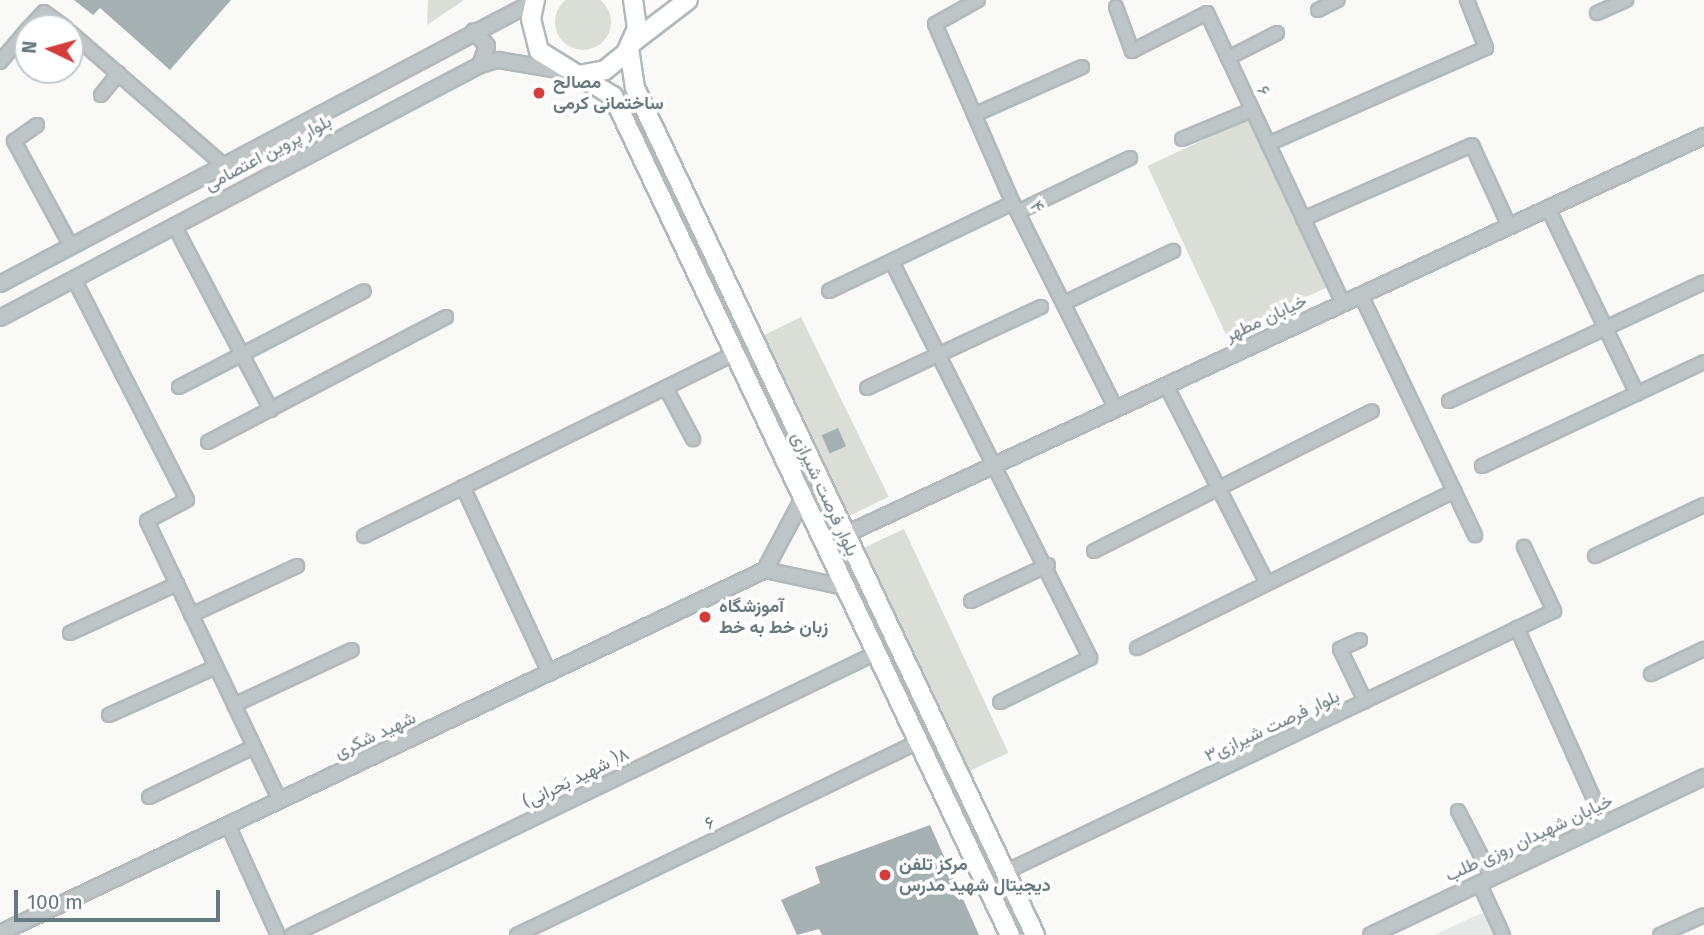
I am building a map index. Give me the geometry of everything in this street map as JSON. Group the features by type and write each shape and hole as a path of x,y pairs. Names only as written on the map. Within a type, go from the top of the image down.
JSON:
{"main road":[{"name":"بلوار فرصت شیرازی","path":"535,0 532,36 539,51 612,96 1010,935"},
{"name":"بلوار فرصت شیرازی","path":"633,0 631,45 635,88 1035,935"},
{"path":"571,73 605,70 631,45 688,0"}],"street":[{"name":"بلوار پروین اعتصامی","path":"0,284 226,167 535,0"},
{"name":"۴","path":"978,0 935,24 1017,206 1115,407"},
{"name":"۶","path":"1201,0 1343,303"},
{"path":"1318,10 1338,0"},
{"path":"1268,144 1486,48 1467,0"},
{"path":"1597,13 1626,0"},
{"path":"1116,7 1132,51 1207,13"},
{"path":"474,31 487,46 480,65"},
{"path":"1228,58 1278,33"},
{"path":"84,44 226,167"},
{"path":"0,62 14,45"},
{"name":"بلوار پروین اعتصامی","path":"0,318 480,65 498,60 571,73"},
{"path":"976,114 1082,67"},
{"path":"101,95 119,73"},
{"path":"1182,139 1252,110"},
{"path":"37,125 14,141 71,246"},
{"name":"خیابان مطهر","path":"844,534 1704,136"},
{"path":"1303,219 1472,145 1510,226"},
{"path":"828,291 1130,158"},
{"path":"1548,208 1637,394"},
{"path":"174,225 271,410"},
{"path":"1064,303 1173,251"},
{"path":"892,262 991,466 1048,565 1090,658 1000,702"},
{"path":"74,279 187,500 147,521 280,801"},
{"path":"1448,401 1704,282"},
{"path":"179,387 364,291"},
{"path":"1361,295 1475,535"},
{"path":"867,388 1041,307"},
{"path":"208,442 446,317"},
{"path":"364,536 734,354"},
{"path":"1482,466 1704,362"},
{"path":"1166,385 1267,583"},
{"path":"666,388 693,439"},
{"path":"1094,551 1372,411"},
{"path":"463,487 550,674"},
{"path":"1137,648 1454,491"},
{"path":"802,500 765,570 844,587"},
{"path":"1595,556 1702,510"},
{"name":"۳بلوار فرصت شیرازی","path":"1005,872 1554,611 1524,547"},
{"path":"971,601 1048,565"},
{"path":"191,615 297,566"},
{"name":"شهید شکری","path":"0,933 765,570"},
{"path":"69,633 177,584"},
{"path":"1517,628 1605,824"},
{"path":"1360,640 1340,649 1365,701"},
{"path":"1651,674 1704,649"},
{"path":"234,705 352,650"},
{"name":"(شهید بَحرانی )۸","path":"292,935 876,653"},
{"path":"109,715 216,667"},
{"name":"۶","path":"517,935 918,742"},
{"path":"149,797 254,747"},
{"name":"خیابان شهیدان روزی طلب","path":"1371,935 1704,777"},
{"path":"1458,811 1486,880 1503,935"},
{"path":"228,825 278,935"},
{"path":"1660,935 1704,915"}],"shaded area":[{"path":"578,-6 588,-6 603,2 609,11 609,33 603,42 588,50 578,50 560,38 555,27 555,17 567,-1"},
{"path":"428,0 464,0 427,25"},
{"path":"1248,119 1327,288 1226,334 1147,166"},
{"path":"801,317 889,497 849,516 761,336"},
{"path":"904,529 1008,753 964,774 860,550"},
{"path":"1484,912 1495,935 1434,935"}],"building":[{"path":"74,0 231,0 170,70 100,8 93,15"},
{"path":"838,428 846,446 830,454 822,435"},
{"name":"مرکز تلفن دیجیتال شهید مدرس","path":"930,825 979,935 822,935 819,929 797,935 781,900 820,883 815,867"}],"place":[{"name":"مصالح ساختمانی کرمی","path":"539,93"},
{"name":"آموزشگاه زبان خط به خط","path":"705,617"},
{"name":"مرکز تلفن دیجیتال شهید مدرس","path":"885,875"}]}
